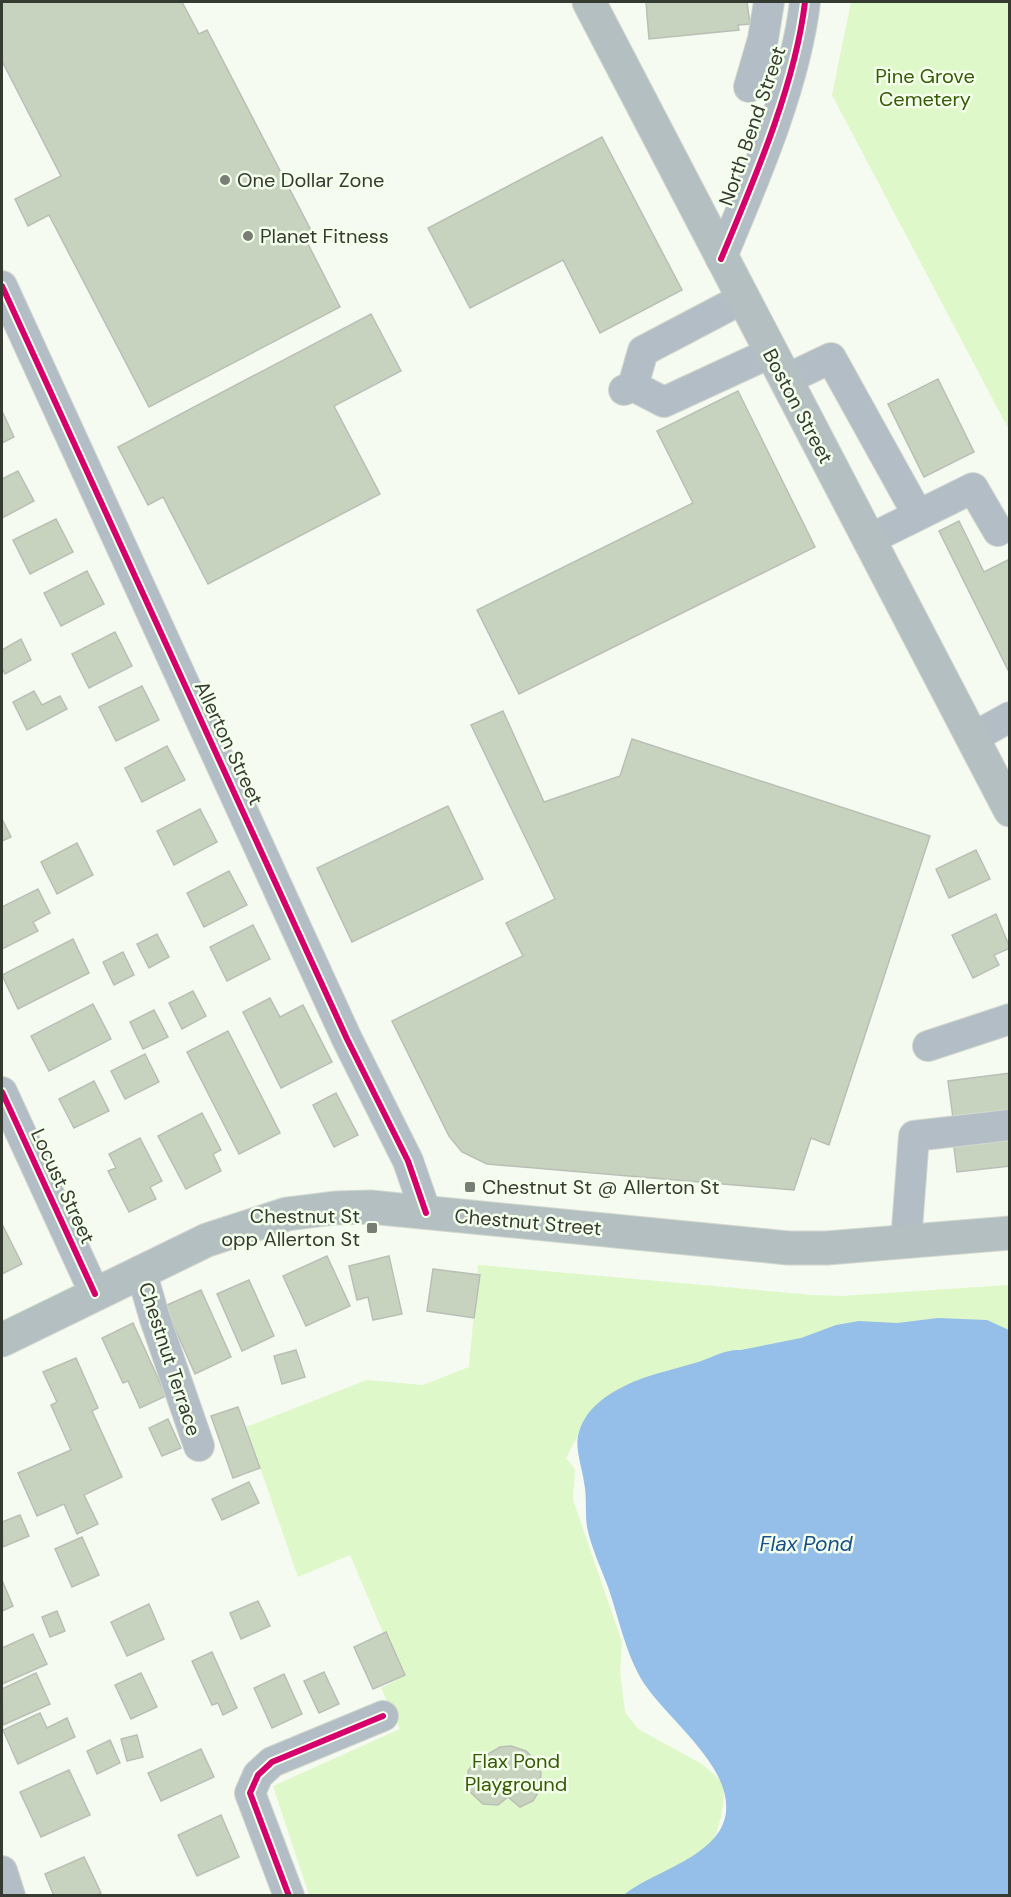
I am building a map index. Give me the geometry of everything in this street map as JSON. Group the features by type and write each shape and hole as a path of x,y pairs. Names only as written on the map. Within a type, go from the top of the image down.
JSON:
{"main road":[{"name":"Boston Street","path":"589,2 1010,810"},
{"name":"Chestnut Street","path":"2,1340 207,1240 287,1214 335,1208 370,1207 788,1248 827,1248 1010,1233"}],"street":[{"path":"748,87 763,39 769,2"},
{"name":"North Bend Street","path":"721,259 745,201 784,92 802,32 805,2"},
{"name":"Allerton Street","path":"2,286 347,1039 408,1161 426,1213"},
{"path":"742,299 643,351 628,388 664,402 778,366 831,358 918,515"},
{"path":"868,540 973,488 998,531"},
{"path":"972,738 1010,717"},
{"path":"928,1047 1010,1019"},
{"name":"Locust Street","path":"2,1092 95,1294"},
{"path":"906,1242 914,1136 1010,1125"},
{"name":"Chestnut Terrace","path":"141,1271 155,1319 199,1446"},
{"path":"289,1896 250,1793 258,1775 272,1762 383,1716"},
{"path":"2,1871 9,1896"}],"green space":[{"name":"Pine Grove Cemetery","path":"851,2 1009,2 1009,430 832,95"},
{"name":"Flax Pond Playground","path":"478,1265 813,1295 842,1296 1009,1285 1009,1353 578,1435 566,1458 575,1469 573,1500 622,1642 620,1671 625,1712 638,1729 702,1764 724,1783 721,1816 712,1843 680,1895 309,1895 273,1786 400,1729 381,1688 402,1677 350,1555 298,1577 246,1427 367,1380 423,1385 469,1367"}],"water":[{"name":"Flax Pond","path":"938,1318 987,1320 1009,1330 1009,1895 624,1895 636,1886 699,1852 712,1841 721,1828 726,1812 725,1794 707,1758 651,1692 640,1677 630,1656 587,1527 585,1488 577,1444 579,1432 587,1415 600,1401 624,1386 725,1352 801,1338 836,1325 859,1321 897,1323"}],"building":[{"path":"2,2 182,2 199,34 207,30 315,238 307,242 340,307 149,407 49,215 28,226 15,199 61,176 2,61"},
{"path":"646,2 747,2 750,24 738,25 739,30 649,39"},
{"path":"602,137 682,290 600,333 563,260 470,308 428,228"},
{"path":"371,314 401,371 334,406 380,494 208,584 163,497 148,505 118,447"},
{"path":"938,379 974,452 924,477 888,404"},
{"path":"738,391 815,547 519,694 477,610 693,503 657,431"},
{"path":"2,411 14,437 2,443"},
{"path":"18,471 34,501 2,518 2,479"},
{"path":"56,519 73,552 30,574 13,540"},
{"path":"959,521 984,572 1010,559 1010,674 939,531"},
{"path":"87,571 104,604 61,626 44,593"},
{"path":"115,632 132,666 89,688 72,654"},
{"path":"21,639 31,660 5,674 2,668 2,650"},
{"path":"142,686 159,720 116,741 99,707"},
{"path":"34,691 42,705 60,696 67,709 27,730 13,702"},
{"path":"503,711 544,802 620,776 632,739 930,836 829,1145 811,1138 794,1190 487,1164 462,1152 449,1136 392,1021 523,956 506,923 555,899 471,725"},
{"path":"167,746 185,780 142,802 125,768"},
{"path":"448,806 483,879 352,942 317,868"},
{"path":"200,809 217,842 174,865 157,831"},
{"path":"2,819 11,837 2,841"},
{"path":"77,843 93,875 57,894 41,862"},
{"path":"976,850 990,879 949,898 936,869"},
{"path":"229,871 247,905 204,927 187,893"},
{"path":"38,889 50,913 33,922 38,931 2,949 2,907"},
{"path":"996,914 1010,948 994,955 999,965 973,978 952,935"},
{"path":"253,925 270,959 227,981 210,947"},
{"path":"157,934 169,957 149,968 137,944"},
{"path":"73,939 89,973 18,1009 2,975"},
{"path":"123,952 134,975 114,985 103,962"},
{"path":"193,991 206,1016 182,1029 169,1003"},
{"path":"270,998 280,1017 303,1005 332,1062 281,1088 243,1012"},
{"path":"93,1004 111,1039 49,1071 31,1036"},
{"path":"154,1010 168,1037 143,1049 130,1022"},
{"path":"228,1031 280,1133 239,1154 187,1052"},
{"path":"145,1054 159,1082 125,1099 111,1071"},
{"path":"1010,1073 1010,1111 953,1118 948,1081"},
{"path":"94,1081 109,1111 74,1128 59,1099"},
{"path":"336,1093 358,1135 334,1147 313,1105"},
{"path":"202,1113 221,1150 213,1154 221,1171 186,1189 158,1136"},
{"path":"1010,1132 1010,1166 957,1172 953,1139"},
{"path":"140,1138 162,1181 150,1187 156,1199 129,1212 108,1171 116,1168 109,1154"},
{"path":"2,1224 22,1264 2,1274"},
{"path":"327,1256 350,1306 306,1326 283,1276"},
{"path":"389,1256 402,1314 373,1320 368,1297 357,1300 349,1266"},
{"path":"433,1269 480,1275 474,1318 427,1311"},
{"path":"249,1280 274,1336 242,1351 217,1294"},
{"path":"201,1290 231,1357 195,1374 165,1306"},
{"path":"133,1323 166,1396 140,1408 128,1381 123,1383 102,1338"},
{"path":"296,1350 305,1377 282,1384 274,1356"},
{"path":"76,1358 98,1408 92,1411 122,1477 84,1495 98,1524 77,1534 64,1504 37,1516 18,1473 71,1450 51,1405 57,1402 43,1372"},
{"path":"238,1407 260,1468 233,1478 211,1416"},
{"path":"168,1419 181,1448 162,1456 149,1428"},
{"path":"249,1482 259,1503 222,1520 212,1499"},
{"path":"20,1515 29,1536 3,1547 2,1522"},
{"path":"82,1537 99,1575 72,1587 55,1549"},
{"path":"2,1580 13,1606 2,1611"},
{"path":"258,1601 270,1626 241,1639 230,1613"},
{"path":"149,1604 164,1639 127,1656 111,1622"},
{"path":"57,1611 65,1631 50,1637 42,1617"},
{"path":"386,1632 405,1675 373,1689 354,1647"},
{"path":"33,1634 47,1664 2,1684 2,1648"},
{"path":"212,1652 237,1708 223,1715 218,1703 212,1705 192,1661"},
{"path":"324,1672 339,1704 319,1713 304,1681"},
{"path":"36,1673 50,1704 3,1725 2,1689"},
{"path":"141,1673 157,1707 131,1719 115,1685"},
{"path":"284,1674 302,1714 272,1728 254,1688"},
{"path":"40,1713 47,1728 67,1718 75,1737 18,1764 3,1730"},
{"path":"137,1735 143,1757 127,1761 121,1739"},
{"path":"110,1740 120,1763 97,1774 87,1751"},
{"path":"511,1746 526,1751 536,1761 541,1773 539,1791 533,1801 520,1807 508,1797 498,1805 483,1804 469,1791 468,1771 476,1761 500,1747"},
{"path":"201,1749 214,1777 161,1801 148,1773"},
{"path":"69,1770 90,1815 41,1837 20,1792"},
{"path":"221,1815 239,1857 197,1876 178,1835"},
{"path":"84,1857 101,1893 95,1896 54,1896 45,1874"}],"cycle path":[{"path":"721,259 783,99 800,34 805,2"},
{"path":"2,286 347,1039 408,1161 426,1213"},
{"path":"2,1092 95,1294"},
{"path":"289,1896 250,1793 258,1775 272,1762 383,1716"}],"place":[{"name":"One Dollar Zone","path":"225,180"},
{"name":"Planet Fitness","path":"248,236"},
{"name":"Chestnut St @ Allerton St","path":"470,1187"},
{"name":"Chestnut St opp Allerton St","path":"372,1228"}]}
